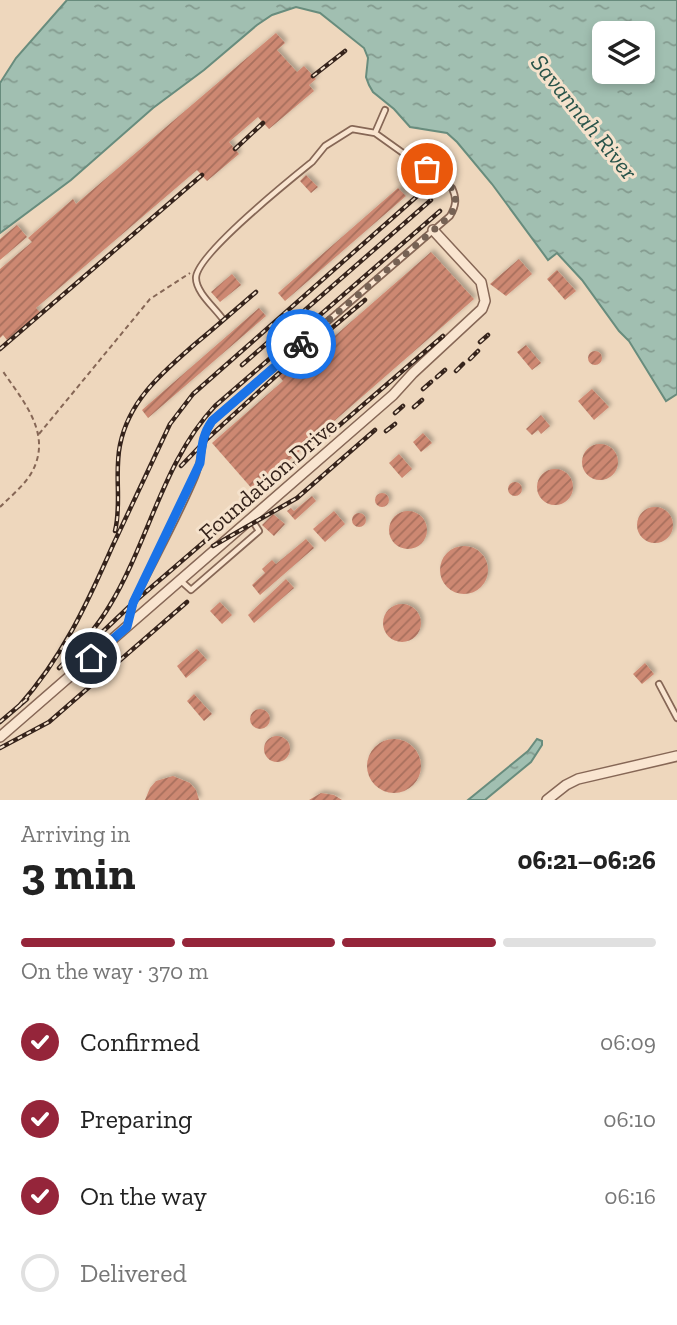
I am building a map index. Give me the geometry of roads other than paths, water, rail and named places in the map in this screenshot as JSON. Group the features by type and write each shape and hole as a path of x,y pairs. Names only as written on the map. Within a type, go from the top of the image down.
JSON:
{"street":[{"name":"Foundation Drive","path":"0,737 393,396 413,373 482,309 485,293 481,282 433,230"},
{"path":"547,800 578,779 677,756"}],"lane":[{"path":"374,133 385,110"},
{"path":"127,627 133,603 196,474 202,439 212,421 450,216 454,208 455,194 452,188 374,133 352,129 325,146 313,162 216,246 198,270 195,277 197,286 222,318"},
{"path":"181,581 191,590 259,531 251,520"},
{"path":"659,684 677,718"}],"water":[{"name":"Savannah River","path":"67,0 677,0 677,394 666,401 629,341 582,280 557,253 548,260 457,142 447,133 410,127 373,92 366,77 368,58 364,48 320,13 296,7 272,15 257,25 204,70 153,108 71,180 0,233 0,83 16,58"},
{"path":"537,739 542,741 542,745 531,762 485,800 468,800 528,751"}],"railway":[{"path":"313,76 345,51"},
{"path":"235,149 263,123"},
{"path":"0,349 202,175"},
{"path":"19,706 61,650 170,424 193,394 423,191"},
{"path":"242,365 431,200"},
{"path":"59,668 93,630 110,605 136,555 182,451 215,406 440,211"},
{"path":"115,531 118,510 118,456 124,429 131,414 159,377 256,292"},
{"path":"181,466 288,365 365,300"},
{"path":"480,342 488,335"},
{"path":"95,639 133,603 443,336"},
{"path":"470,359 478,351"},
{"path":"456,371 463,364"},
{"path":"437,377 445,370"},
{"path":"423,389 431,382"},
{"path":"414,407 422,400"},
{"path":"395,413 403,406"},
{"path":"386,431 395,424"},
{"path":"213,546 297,498 375,430"},
{"path":"0,748 49,722 187,602"},
{"path":"0,722 27,699"}]}
